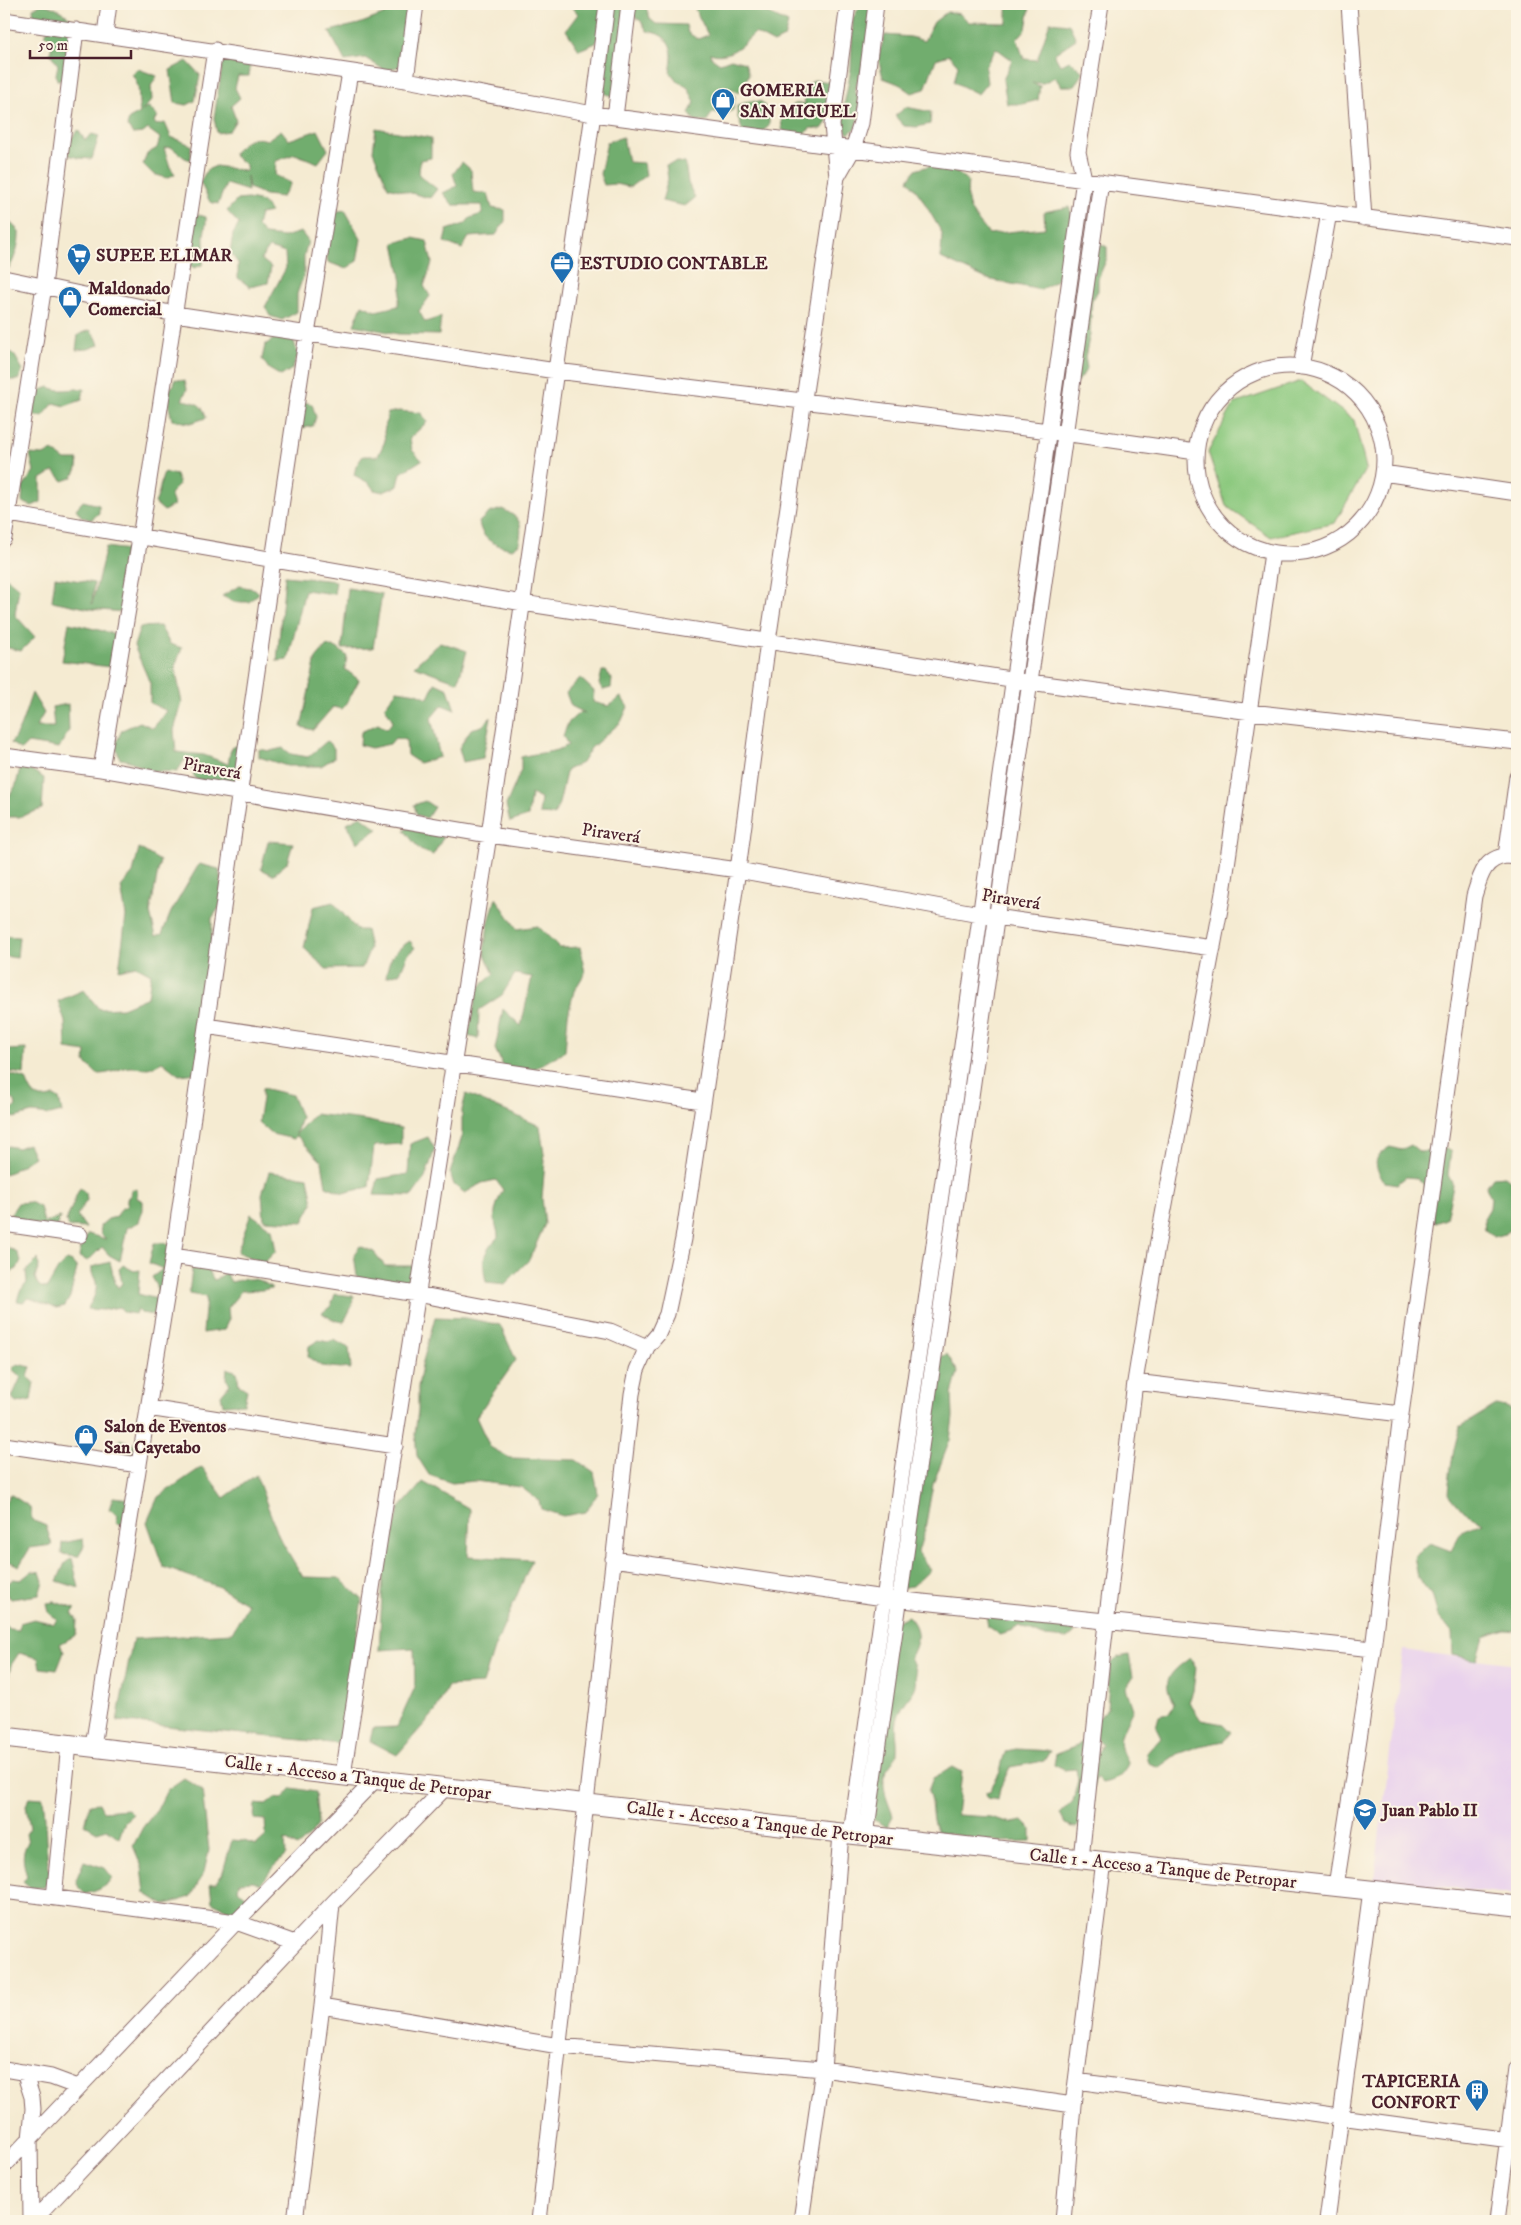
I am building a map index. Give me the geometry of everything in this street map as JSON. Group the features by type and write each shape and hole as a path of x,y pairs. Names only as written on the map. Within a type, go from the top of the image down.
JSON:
{"street":[{"path":"105,34 109,4"},
{"path":"406,80 416,4"},
{"path":"343,1775 489,835 593,114 607,4"},
{"path":"615,117 629,4"},
{"path":"539,2221 632,1394 637,1370 647,1347 658,1334 667,1314 682,1239 738,870 768,641 838,177 832,125 848,4"},
{"path":"838,177 853,149 861,122 876,4"},
{"path":"801,2221 824,2068 852,1834 884,1598 1084,180 1078,152 1101,4"},
{"path":"1349,4 1364,218"},
{"path":"4,20 406,80 593,114 1517,238"},
{"path":"4,538 6,514 44,286 76,30"},
{"path":"101,769 140,538 215,50"},
{"path":"93,1746 173,1256 272,560 350,72"},
{"path":"852,1834 900,1599 1101,182"},
{"path":"1301,366 1329,213"},
{"path":"4,278 175,314 556,371 1065,433 1196,452"},
{"path":"1301,366 1330,374 1354,391 1367,407 1373,415 1383,443 1383,473 1374,502 1356,527 1338,540 1303,554 1272,553 1246,544 1224,528 1207,506 1198,480 1196,452 1204,423 1208,416 1220,398 1243,379 1271,368 1301,366"},
{"path":"1383,473 1517,493"},
{"path":"6,514 523,603 1013,680 1251,712 1517,742"},
{"path":"1081,1859 1136,1382 1156,1252 1213,948 1251,712 1272,553"},
{"name":"Piraverá","path":"4,756 101,769 489,835 738,870 996,917 1213,948"},
{"path":"1336,1886 1374,1649 1401,1414 1474,896 1487,863 1496,856 1512,856 1517,777"},
{"path":"206,1026 702,1101"},
{"path":"938,1216 954,1219"},
{"path":"4,1224 80,1235"},
{"path":"173,1256 417,1294 610,1331 647,1347"},
{"path":"1136,1382 1401,1414"},
{"path":"148,1408 394,1446"},
{"path":"4,1445 138,1465"},
{"path":"613,1559 884,1598 1107,1623 1374,1649"},
{"name":"Calle 1 - Acceso a Tanque de Petropar","path":"4,1737 852,1834 1517,1906"},
{"path":"54,1898 69,1744"},
{"path":"4,2166 236,1922 376,1779"},
{"path":"32,2221 332,1904 446,1787"},
{"path":"1063,2221 1073,2105 1104,1861"},
{"path":"1327,2221 1371,1890"},
{"path":"4,1891 236,1922 295,1943"},
{"path":"295,2221 322,2006 332,1904"},
{"path":"322,2006 559,2046 824,2068 1073,2105"},
{"path":"4,2068 66,2081 78,2087"},
{"path":"1497,2221 1512,2140 1517,2068"},
{"path":"24,2072 32,2097 33,2109 30,2139 32,2221"},
{"path":"1076,2080 1341,2118 1512,2140"}],"shaded area":[{"path":"1403,1650 1517,1664 1517,1895 1374,1879"}],"green space":[{"path":"43,4 63,12 79,27 76,47 64,80 57,80 58,65 50,53 53,42 45,34 50,26 34,19 33,8"},
{"path":"384,4 418,4 411,62 386,71 365,58 345,61 329,31 359,24 385,14"},
{"path":"570,4 607,4 596,43 579,50 566,30 578,14"},
{"path":"613,4 631,4 615,97 603,93"},
{"path":"635,4 645,4 650,19 656,24 686,25 688,33 698,39 708,35 695,9 699,4 770,4 765,12 788,23 784,38 774,43 755,33 729,53 717,55 710,53 711,57 720,63 731,59 745,63 749,74 738,93 731,88 727,91 735,96 733,110 725,115 713,112 706,122 694,120 689,113 695,102 687,86 678,82 670,72 672,56 669,44 661,36 647,31 641,21 633,16"},
{"path":"861,4 876,4 867,58 855,92 861,99 856,128 848,134 841,121 851,69 853,18"},
{"path":"1010,4 1024,4 1030,7 1026,29 1017,39 1024,59 1037,60 1050,22 1069,24 1076,39 1054,54 1060,65 1070,61 1083,72 1074,86 1061,86 1055,77 1043,83 1032,83 1040,86 1038,100 1023,104 1007,104 1003,80 1012,60 996,48 985,67 987,83 978,94 954,82 958,65 949,55 936,59 925,89 912,93 899,84 883,78 878,57 885,35 911,37 924,41 934,22 947,12 960,14 969,22 1007,23 1007,6"},
{"path":"187,61 200,75 195,101 187,105 175,103 170,70"},
{"path":"223,61 241,62 250,66 249,76 238,76 235,88 240,98 231,106 236,120 229,131 217,133 214,118"},
{"path":"138,69 157,76 151,86 152,100 142,111 149,107 158,117 154,121 156,125 165,123 171,137 191,145 191,160 185,158 171,147 164,148 170,167 175,174 167,178 153,174 143,164 147,154 157,148 160,138 148,129 143,133 133,134 127,126 129,119 140,113 138,88 132,74"},
{"path":"814,80 831,82 827,122 822,129 811,128 802,135 789,136 782,129 781,115 795,104 805,104 803,90"},
{"path":"749,101 762,102 769,114 769,126 758,135 743,132 737,115 737,106"},
{"path":"906,107 931,112 930,124 917,127 904,126 895,116"},
{"path":"376,128 431,138 431,158 420,160 419,175 437,189 430,198 388,187 373,151"},
{"path":"78,130 85,140 92,134 99,136 92,159 68,155 69,141"},
{"path":"281,130 289,140 318,130 328,150 318,163 295,154 276,161 275,175 291,183 282,197 265,195 249,188 247,176 248,191 226,184 218,204 210,202 200,182 207,170 216,166 246,171 246,165 233,155 236,150 247,141 256,138 267,140"},
{"path":"623,137 628,162 644,163 646,175 630,187 615,184 604,185 600,174 607,142"},
{"path":"462,162 471,170 473,192 488,194 492,208 505,210 505,221 496,235 469,237 462,249 444,242 447,230 465,224 470,218 482,214 482,205 453,205 443,193 457,186 453,174"},
{"path":"677,162 685,163 688,183 695,198 685,206 662,201 668,179 666,165"},
{"path":"943,162 968,181 969,205 978,221 989,234 1045,228 1044,212 1069,207 1076,225 1074,261 1060,278 1041,290 987,279 941,258 942,233 921,197 908,180 915,170"},
{"path":"4,193 9,206 9,221 19,231 17,250 9,268 4,268"},
{"path":"248,199 263,202 271,212 260,214 257,226 265,235 284,237 301,232 308,241 304,256 304,274 297,294 297,312 282,320 270,316 265,307 286,268 285,253 269,248 261,259 271,267 268,283 250,287 238,278 238,263 230,253 233,234 239,224 227,211 237,200"},
{"path":"345,210 361,239 357,261 346,269 328,262 323,237 327,213"},
{"path":"195,214 206,217 206,220 205,253 202,265 194,268 190,265 193,260 190,250"},
{"path":"413,238 427,241 432,263 424,286 430,296 419,311 425,322 441,317 439,335 398,334 354,325 362,305 376,311 398,306 402,282 394,243"},
{"path":"1097,242 1107,247 1107,258 1098,279 1098,291 1092,300 1090,334 1085,357 1087,368 1081,378 1072,385 1064,372 1064,354 1074,335 1071,314 1082,293"},
{"path":"90,330 96,337 99,345 88,349 76,350 78,335"},
{"path":"278,336 293,338 298,355 292,369 281,376 269,369 262,359 265,345"},
{"path":"4,346 15,356 23,370 18,380 9,380 4,376"},
{"path":"175,379 185,381 187,389 182,400 198,404 205,413 206,418 190,423 172,420 169,407 170,388 174,385"},
{"path":"1301,381 1354,420 1366,468 1335,523 1271,537 1226,506 1208,452 1234,404"},
{"path":"49,387 62,390 84,389 82,400 65,406 54,403 43,416 34,416 33,398 41,390"},
{"path":"303,402 312,404 316,417 313,426 303,428 296,424"},
{"path":"399,411 421,413 427,422 410,438 412,450 422,460 401,473 398,486 383,492 374,490 369,483 354,475 356,466 363,456 378,456 385,441 384,432 388,413"},
{"path":"53,451 65,460 78,460 77,469 72,478 63,481 54,471 41,479 41,502 32,506 22,502 23,487 34,471 30,454 43,455"},
{"path":"164,472 176,475 179,485 170,494 174,505 164,511 155,503"},
{"path":"83,501 99,505 99,513 91,520 82,517 76,509"},
{"path":"502,509 517,518 520,526 519,544 512,549 500,546 486,538 479,522 489,513"},
{"path":"106,547 129,550 123,612 91,609 52,601 55,577 94,583 92,604"},
{"path":"285,576 336,581 334,594 305,590 288,660 277,661"},
{"path":"7,578 19,588 15,615 35,637 21,651 4,647 4,607"},
{"path":"239,586 255,589 259,593 249,602 234,602 222,596"},
{"path":"348,588 382,594 373,648 342,649"},
{"path":"69,623 120,635 110,667 62,661"},
{"path":"160,626 170,644 182,648 175,667 182,703 174,730 176,752 204,755 228,764 231,748 243,742 237,782 215,783 195,779 191,766 185,759 177,772 150,771 132,762 120,759 115,745 122,730 140,722 153,728 167,711 150,703 150,683 134,646 140,627"},
{"path":"440,642 467,651 458,682 414,666"},
{"path":"326,646 337,648 347,656 345,669 359,680 342,709 333,707 313,730 301,727 316,658"},
{"path":"602,671 606,671 612,679 611,688 603,690 599,684"},
{"path":"580,678 594,691 593,702 608,706 621,697 628,707 621,722 591,748 582,763 567,770 559,804 554,815 539,814 541,799 531,794 528,816 510,822 506,805 521,770 521,757 551,751 568,745 563,736 568,723 580,712 585,713 571,706 566,693"},
{"path":"435,683 448,689 455,710 442,705 431,718 440,757 419,763 407,755 406,740 395,738 390,744 371,748 360,745 361,732 378,724 387,729 393,721 385,707 397,690 417,693 428,698"},
{"path":"32,693 44,713 36,727 54,727 52,707 68,704 69,730 59,748 28,743 21,750 11,743 21,725"},
{"path":"491,717 483,758 463,762 459,748 471,729 482,726"},
{"path":"327,741 334,748 334,758 321,766 287,766 259,757 259,749 270,751 283,748 291,754 308,757"},
{"path":"20,768 33,771 44,778 42,809 19,817 4,817 4,805 16,785"},
{"path":"425,801 434,807 427,818 417,815 414,805"},
{"path":"361,816 378,829 357,843 347,823"},
{"path":"421,823 443,838 433,855 420,850 404,830"},
{"path":"268,841 293,843 287,863 273,875 261,869"},
{"path":"139,848 160,861 150,913 156,936 162,934 171,912 199,864 219,869 224,901 212,918 211,983 198,1073 179,1075 162,1062 156,1066 146,1068 129,1067 97,1074 85,1062 86,1052 66,1049 65,1022 58,1001 84,990 99,1009 122,1008 148,997 151,974 136,966 119,970 126,916 121,887 133,873"},
{"path":"496,898 517,929 538,926 560,948 580,947 585,973 574,991 568,1015 565,1051 536,1068 505,1070 495,1049 503,1009 521,1026 532,977 515,974 502,995 479,1010 478,1039 468,1036 478,988 494,974 484,952 488,925"},
{"path":"333,902 357,930 366,930 370,948 362,968 326,969 304,948 313,907"},
{"path":"5,936 19,937 17,958 4,956"},
{"path":"410,941 415,948 408,954 400,973 386,977 388,965 393,956"},
{"path":"26,1049 24,1074 4,1071 6,1050"},
{"path":"10,1074 26,1079 30,1089 36,1096 48,1098 54,1096 59,1099 62,1112 50,1115 32,1113 14,1118 8,1113 16,1106 15,1101 4,1093 4,1078"},
{"path":"262,1088 292,1095 301,1117 296,1134 314,1114 364,1120 401,1128 401,1144 374,1146 369,1187 343,1193 326,1186 322,1162 296,1135 294,1139 272,1134 258,1122"},
{"path":"466,1094 540,1126 545,1161 542,1198 545,1224 529,1260 505,1284 486,1282 484,1268 486,1253 498,1237 495,1213 503,1190 496,1180 482,1183 465,1193 454,1185 450,1173 462,1137 462,1110"},
{"path":"428,1137 435,1149 425,1178 412,1196 374,1195 378,1179 408,1174 410,1144"},
{"path":"28,1144 34,1157 11,1172 4,1174 4,1150 8,1146 18,1148"},
{"path":"1411,1145 1420,1152 1431,1151 1441,1146 1451,1152 1448,1175 1453,1185 1446,1219 1435,1223 1425,1193 1425,1186 1417,1178 1406,1177 1397,1184 1385,1182 1378,1172 1377,1159 1384,1151 1390,1147 1401,1150"},
{"path":"269,1172 308,1177 313,1203 303,1222 264,1220 262,1194"},
{"path":"1505,1176 1517,1186 1517,1225 1505,1234 1494,1237 1485,1230 1484,1218 1490,1208 1491,1198 1486,1187 1493,1177"},
{"path":"80,1188 86,1193 87,1200 77,1215 86,1228 68,1227 66,1220"},
{"path":"137,1189 137,1198 143,1201 143,1210 139,1222 127,1228 120,1261 109,1255 102,1247 88,1261 79,1257 81,1247 88,1234 106,1239 101,1234 100,1226 108,1219 116,1217 122,1208 127,1206 127,1198 130,1196 131,1190"},
{"path":"30,1202 40,1207 44,1223 60,1217 57,1227 28,1224 10,1215 18,1203"},
{"path":"251,1214 272,1229 276,1251 264,1263 237,1252"},
{"path":"4,1237 7,1248 16,1251 21,1260 17,1269 9,1273 4,1271"},
{"path":"154,1243 165,1243 172,1247 163,1307 153,1315 141,1313 137,1309 135,1314 123,1312 119,1307 103,1310 87,1309 96,1289 92,1267 110,1262 118,1288 122,1283 119,1269 123,1265 134,1271 140,1270 138,1294 157,1299 157,1286 152,1277 163,1269 149,1263"},
{"path":"360,1246 374,1252 385,1266 413,1266 415,1284 382,1284 357,1277 354,1254"},
{"path":"38,1259 39,1267 35,1277 39,1285 44,1288 47,1288 58,1269 67,1260 72,1262 77,1268 70,1297 65,1306 56,1308 29,1298 23,1302 17,1301 20,1291 27,1283 26,1271"},
{"path":"207,1268 214,1280 226,1273 231,1282 253,1279 262,1281 272,1288 241,1291 228,1308 229,1319 224,1330 203,1333 206,1297 189,1294 192,1269"},
{"path":"335,1294 354,1296 351,1308 344,1322 333,1320 322,1313 331,1306"},
{"path":"435,1317 466,1318 500,1325 516,1360 476,1417 490,1447 510,1458 576,1460 594,1472 598,1493 586,1512 563,1516 541,1509 539,1501 521,1487 475,1481 452,1483 429,1475 417,1456 415,1434 418,1387"},
{"path":"319,1340 329,1342 334,1340 349,1348 351,1369 321,1366 308,1357 309,1346"},
{"path":"947,1354 958,1372 952,1394 953,1417 950,1440 933,1484 925,1529 918,1552 930,1570 913,1586 890,1589 902,1486 912,1466 903,1446 924,1406 917,1384 927,1364"},
{"path":"17,1364 31,1367 28,1377 34,1382 31,1400 16,1403 12,1397 21,1377 12,1369"},
{"path":"227,1368 237,1372 239,1385 247,1390 244,1404 223,1405 221,1395 230,1384 226,1379"},
{"path":"1496,1405 1517,1410 1517,1631 1506,1630 1484,1637 1477,1660 1453,1655 1452,1633 1438,1616 1432,1595 1418,1578 1414,1556 1430,1543 1451,1551 1461,1532 1483,1523 1463,1511 1448,1493 1454,1451 1460,1427"},
{"path":"120,1439 137,1445 137,1455 125,1457 116,1444"},
{"path":"202,1467 224,1498 256,1475 279,1537 303,1577 339,1578 362,1599 340,1744 117,1721 133,1639 232,1633 248,1604 217,1586 163,1567 147,1522 158,1497"},
{"path":"423,1482 470,1509 468,1556 532,1560 494,1649 483,1684 448,1686 435,1712 397,1755 370,1741 373,1728 397,1727 415,1687 414,1648 379,1650 383,1577 399,1509"},
{"path":"10,1494 30,1507 32,1520 46,1526 52,1545 30,1548 19,1566 4,1559 4,1504"},
{"path":"113,1497 131,1499 127,1526 116,1523 118,1515 109,1509"},
{"path":"83,1539 84,1546 78,1556 61,1554 62,1543"},
{"path":"72,1558 79,1588 57,1581 65,1563"},
{"path":"32,1571 40,1572 43,1581 39,1595 11,1599 6,1594 6,1585 13,1579 21,1580"},
{"path":"55,1602 76,1609 72,1613 77,1620 76,1635 60,1644 64,1652 57,1670 40,1668 38,1658 19,1653 11,1665 4,1700 4,1623 10,1629 19,1630 20,1623 34,1619 54,1624 57,1619 49,1613 47,1603"},
{"path":"996,1613 1017,1620 1040,1620 1049,1626 1058,1620 1070,1622 1075,1632 1067,1639 1045,1637 1020,1626 999,1634 988,1627 986,1615"},
{"path":"908,1616 917,1631 917,1642 910,1658 917,1679 913,1692 900,1711 896,1729 897,1755 887,1769 884,1778 885,1794 893,1816 887,1827 868,1817 862,1807 861,1796 869,1774 869,1729 876,1721 879,1666 887,1658 888,1625"},
{"path":"1129,1655 1133,1677 1126,1688 1133,1709 1123,1730 1120,1742 1123,1755 1128,1763 1122,1775 1112,1781 1102,1783 1096,1777 1084,1820 1076,1828 1065,1824 1060,1814 1073,1801 1078,1780 1076,1769 1064,1770 1054,1765 1056,1754 1077,1746 1086,1739 1096,1745 1097,1755 1102,1744 1095,1735 1093,1724 1107,1709 1110,1665 1118,1657"},
{"path":"1190,1658 1196,1668 1193,1691 1189,1702 1201,1720 1223,1724 1231,1732 1224,1741 1199,1746 1177,1754 1159,1767 1148,1763 1146,1754 1161,1737 1156,1727 1159,1716 1169,1714 1174,1704 1168,1689 1170,1677 1173,1672"},
{"path":"1016,1749 1050,1751 1044,1761 1010,1767 1000,1788 998,1800 987,1798 986,1792 990,1792 999,1775 1006,1751"},
{"path":"953,1767 962,1772 957,1815 990,1817 1012,1823 1023,1821 1031,1829 1031,1841 996,1842 938,1832 933,1822 928,1791 933,1778"},
{"path":"184,1778 202,1790 209,1850 204,1872 191,1897 164,1905 145,1893 142,1867 133,1846 143,1827 157,1810 167,1790"},
{"path":"292,1788 315,1792 318,1825 310,1836 297,1847 285,1840 286,1855 273,1867 261,1884 253,1881 239,1882 238,1890 247,1897 247,1906 235,1913 212,1902 210,1883 215,1883 222,1875 232,1840 256,1845 266,1836 265,1820 254,1819 255,1804 266,1805 275,1798 282,1799"},
{"path":"29,1797 43,1798 47,1857 51,1877 44,1887 31,1888 23,1881 27,1877 23,1855 28,1842 26,1834 30,1828 26,1806"},
{"path":"99,1803 103,1811 128,1809 133,1814 125,1821 119,1838 107,1829 97,1832 85,1825 90,1804"},
{"path":"84,1861 105,1868 112,1877 101,1889 85,1894 79,1888 76,1880"}],"place":[{"name":"GOMERIA SAN MIGUEL","path":"723,121"},
{"name":"SUPEE ELIMAR","path":"79,276"},
{"name":"ESTUDIO CONTABLE","path":"562,284"},
{"name":"Maldonado Comercial","path":"70,319"},
{"name":"Salon de Eventos San Cayetabo","path":"86,1457"},
{"name":"Juan Pablo II","path":"1365,1831"},
{"name":"TAPICERIA CONFORT","path":"1477,2112"}]}
